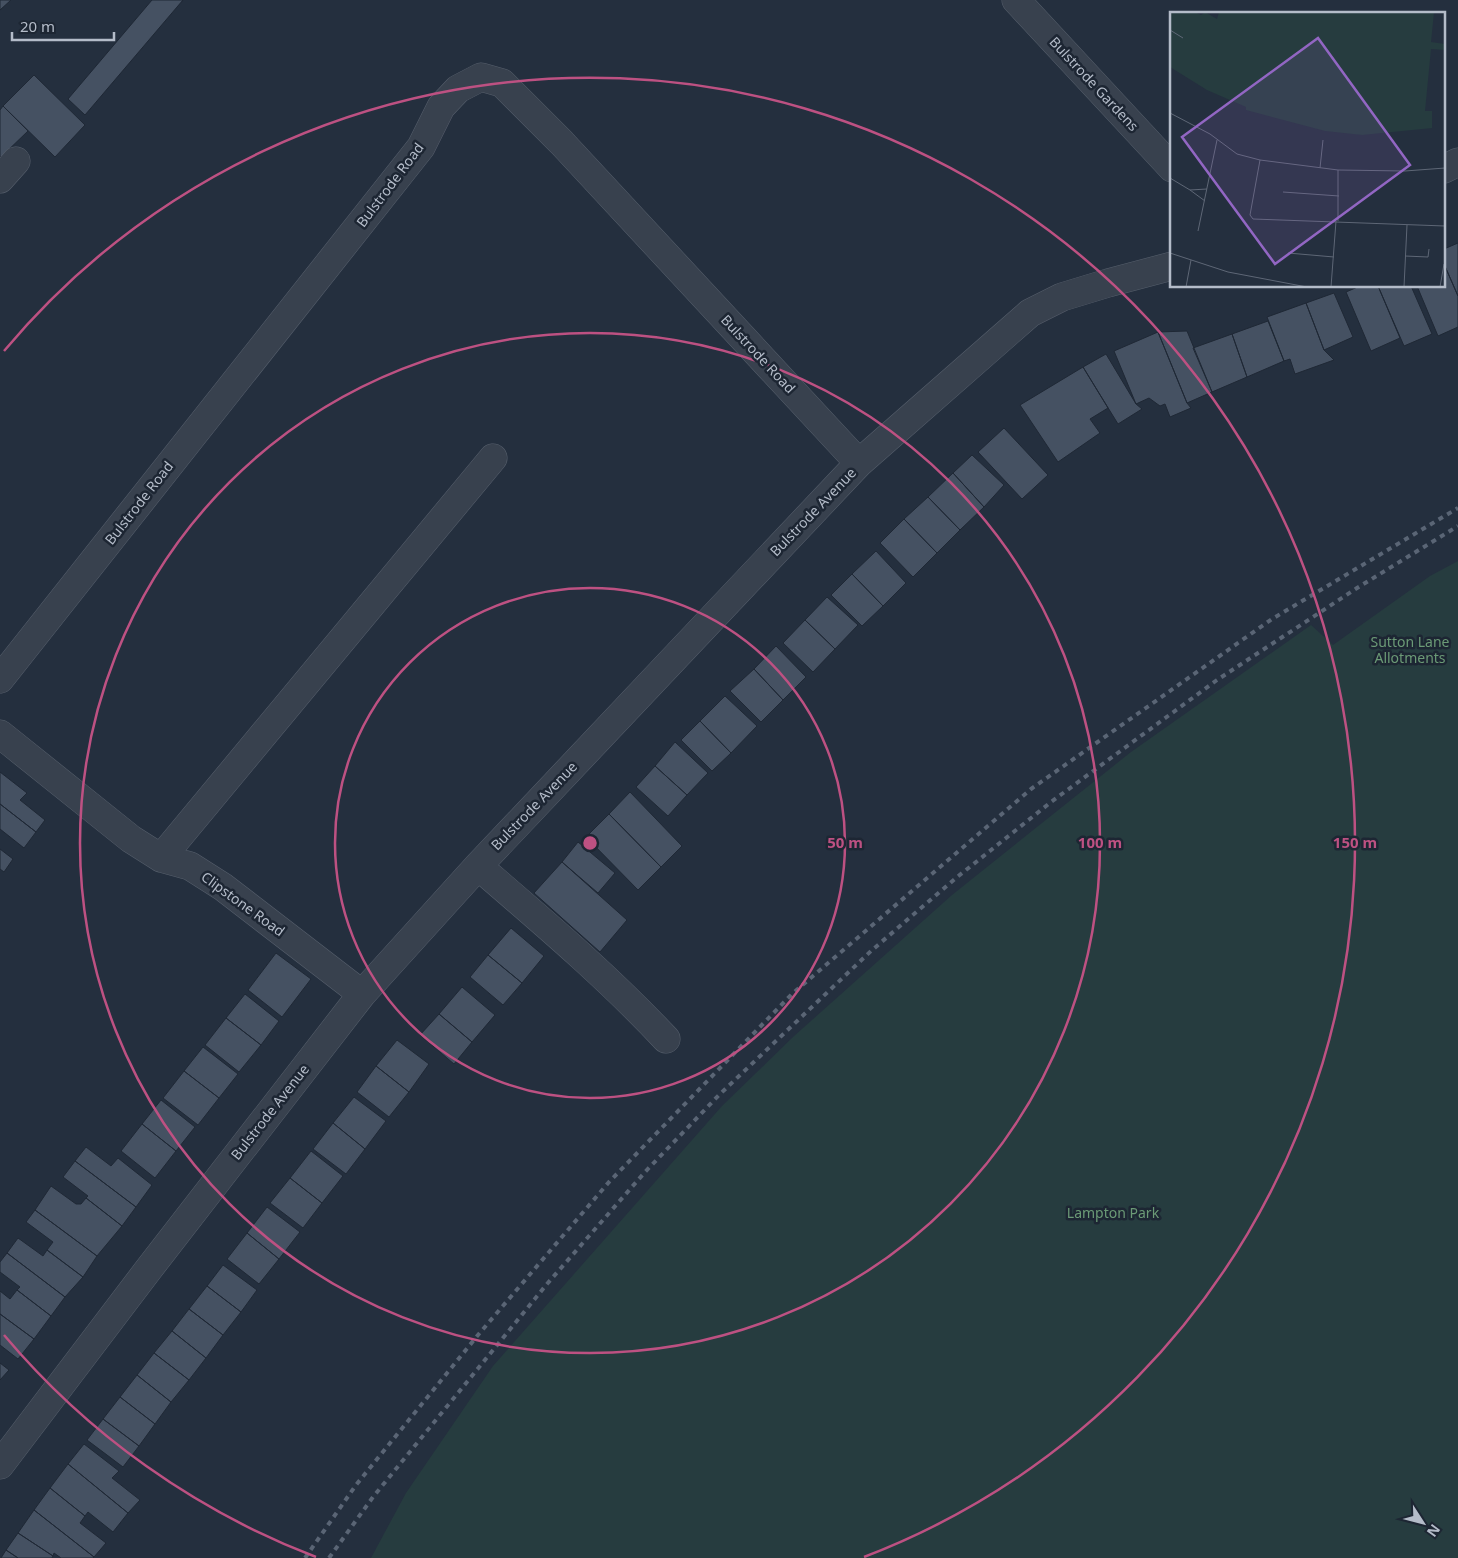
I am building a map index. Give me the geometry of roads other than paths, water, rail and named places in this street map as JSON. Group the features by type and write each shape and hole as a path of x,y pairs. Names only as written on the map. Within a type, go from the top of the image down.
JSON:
{"street":[{"name":"Bulstrode Gardens","path":"1016,0 1170,166"},
{"name":"Bulstrode Road","path":"0,679 421,147 441,107 458,89 481,77 502,83 556,137 860,463"},
{"path":"1446,168 1458,162"},
{"name":"Bulstrode Avenue","path":"0,1465 362,994 478,866 860,463 1030,313 1062,297 1170,267"},
{"path":"161,858 493,458"},
{"name":"Clipstone Road","path":"0,734 131,839 161,858 190,866 223,888 362,994"},
{"path":"478,866 622,992 666,1039"}],"railway":[{"path":"305,1558 356,1485 478,1335 609,1182 792,994 1031,789 1272,619 1458,508"},
{"path":"329,1558 373,1497 547,1284 645,1172 719,1095 871,951 956,878 1051,802 1217,680 1357,588 1458,526"}],"park label":[{"name":"Sutton Lane Allotments","path":"1410,650"},
{"name":"Lampton Park","path":"1113,1213"}]}
